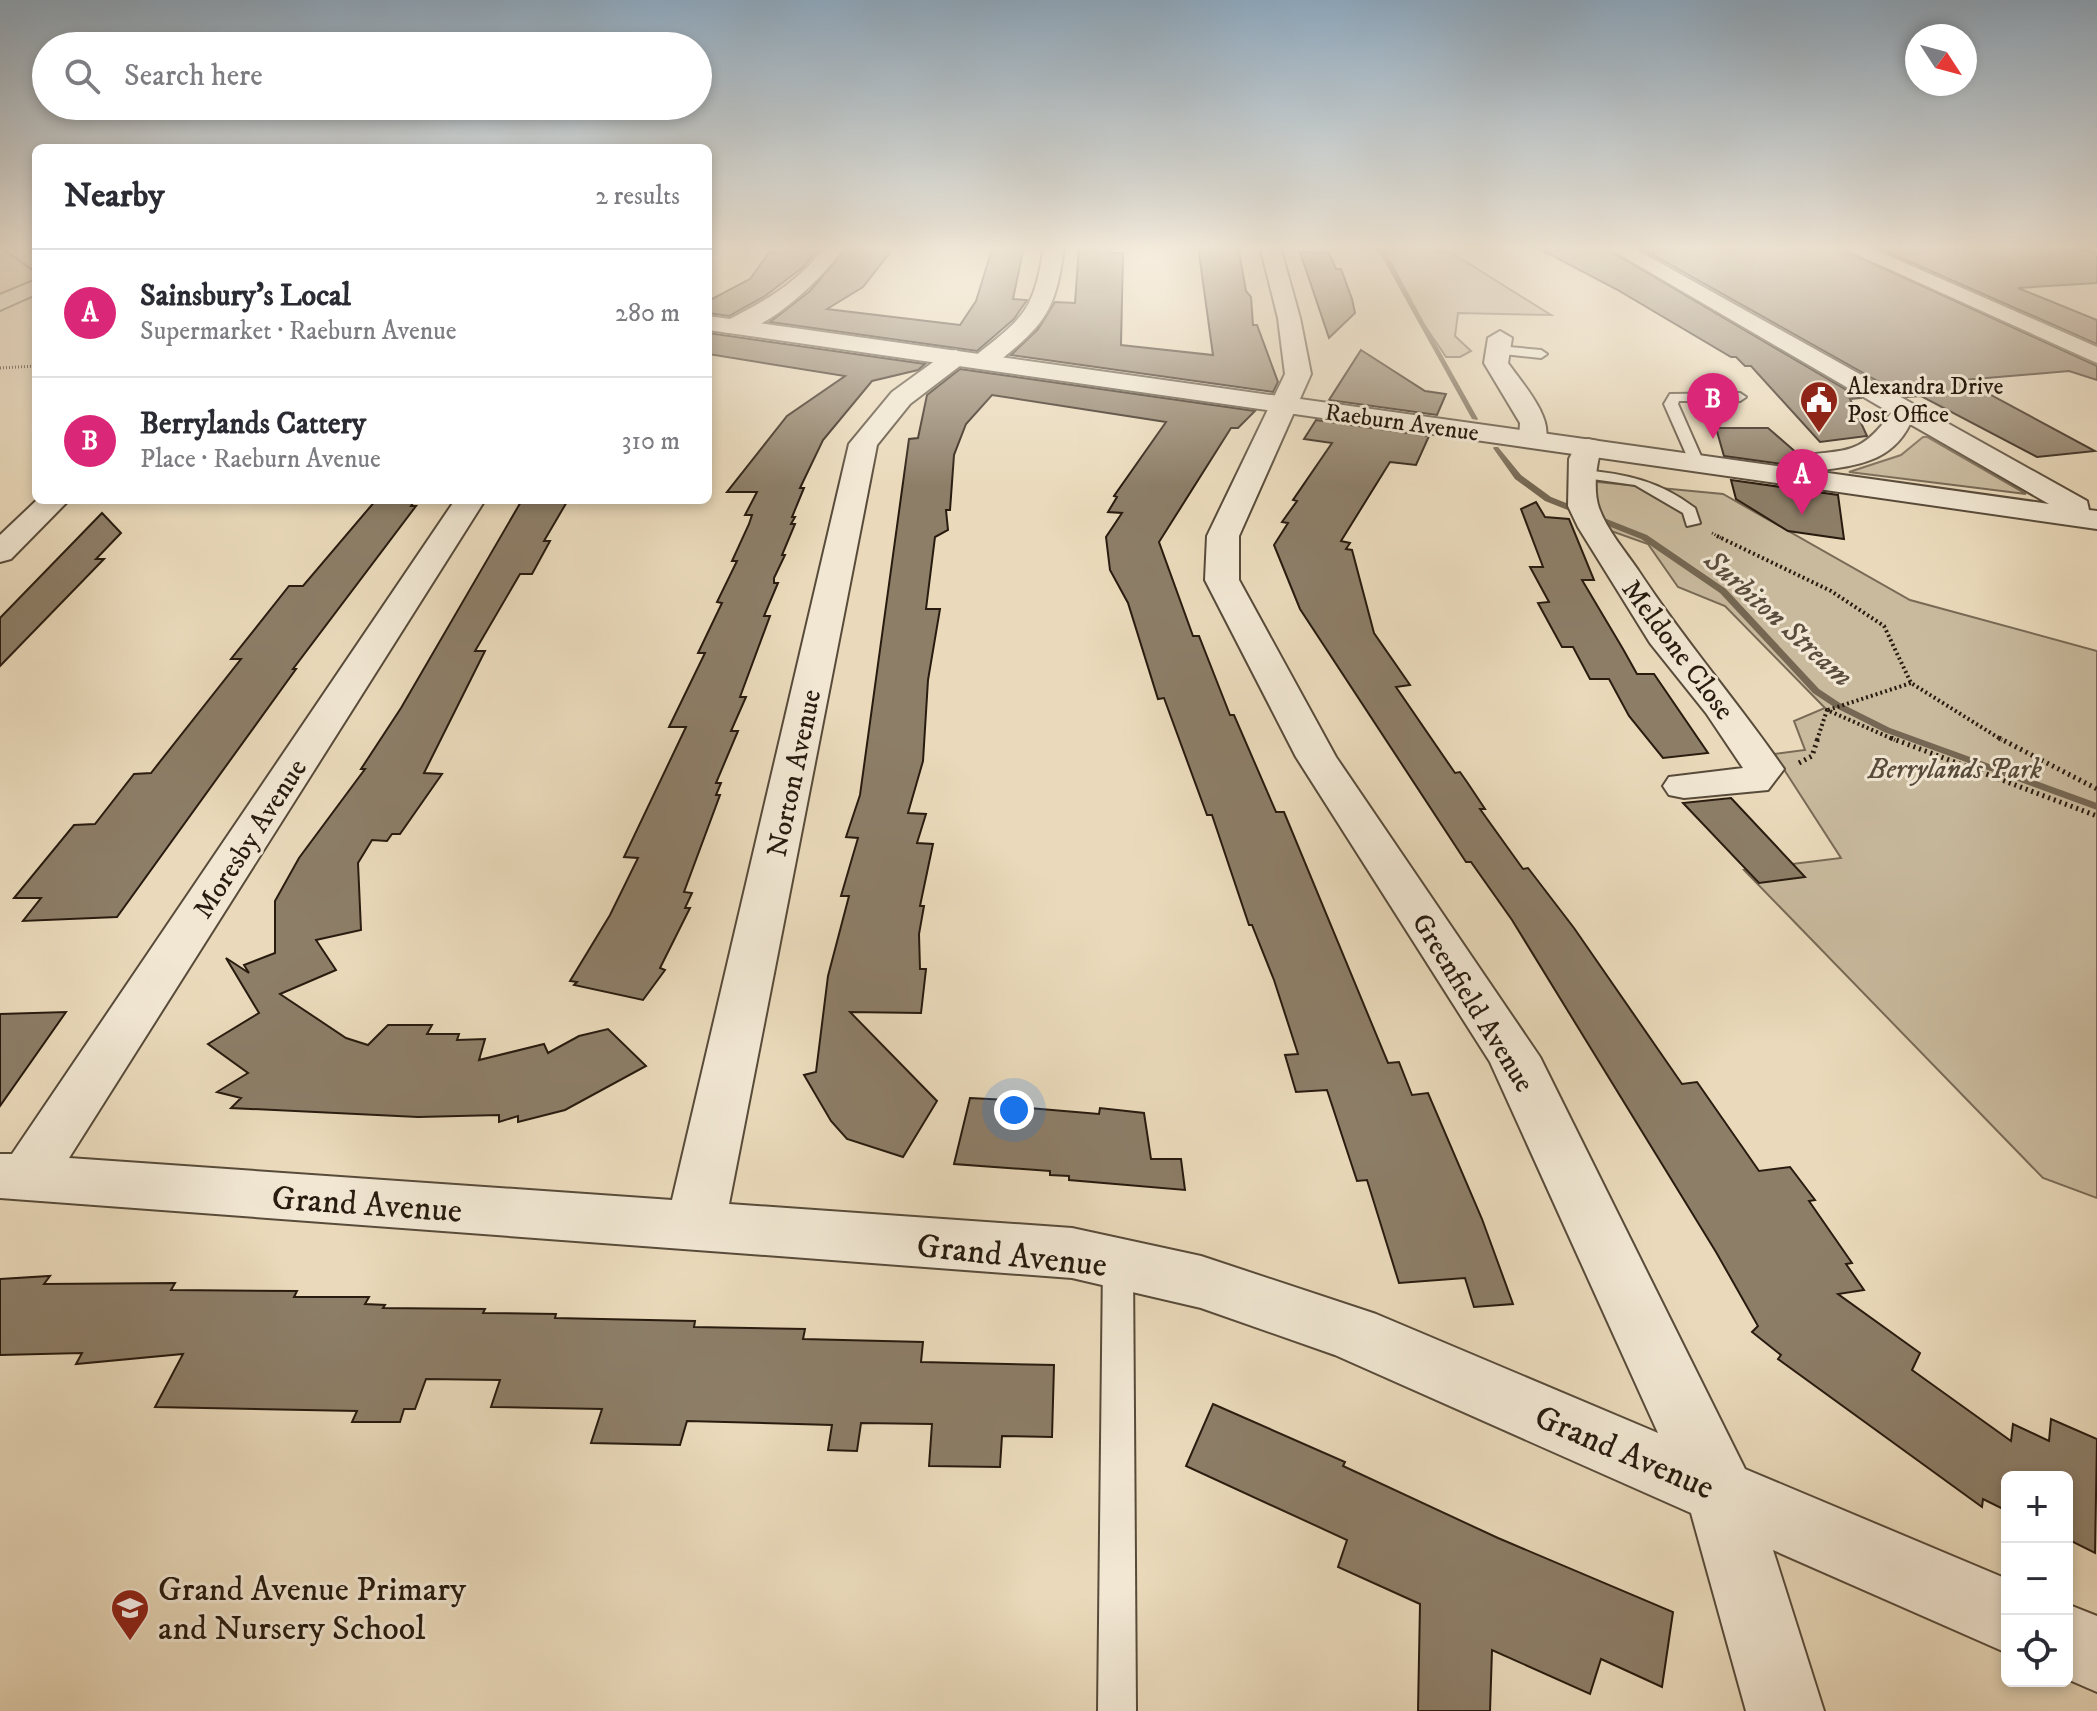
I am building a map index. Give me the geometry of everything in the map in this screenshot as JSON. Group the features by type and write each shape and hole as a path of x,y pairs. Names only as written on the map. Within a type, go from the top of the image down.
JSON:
{"street":[{"name":"Raeburn Avenue","path":"726,326 1533,439 1585,460 1697,463 2097,519"},
{"name":"Norton Avenue","path":"695,1228 863,444 901,398 1025,326"},
{"name":"Greenfield Avenue","path":"1290,326 1298,374 1286,406 1223,536 1222,580 1316,757 1514,1057 1720,1492 1785,1711"},
{"path":"1755,326 2097,519"},
{"path":"2029,326 2097,356"},
{"path":"1499,344 1496,363 1533,423 1533,439"},
{"path":"1772,474 1770,469 1870,450 1884,443 1901,416 1907,412"},
{"name":"Meldone Close","path":"1585,460 1588,516 1668,643 1721,706 1764,769"},
{"path":"0,552 50,504"},
{"name":"Moresby Avenue","path":"14,1176 467,504"},
{"path":"1684,786 1753,781 1764,769"},
{"name":"Grand Avenue","path":"14,1176 695,1228 1072,1253 1201,1282 1354,1334 2005,1615"},
{"path":"2073,1644 2097,1654"}],"lane":[{"path":"1499,344 1541,354"},
{"path":"1697,463 1671,404 1675,397 1740,397"},
{"path":"1585,460 1660,488 1690,511 1692,523"},
{"path":"1117,1711 1118,1264"}],"path":[{"path":"0,368 32,366"},
{"path":"1692,523 1831,591 1884,626 1911,683 2002,740 2097,789"},
{"path":"1827,710 1911,683"},
{"path":"1764,769 1789,769 1812,756 1827,710"},
{"path":"1827,710 1895,740 2097,816"}],"green space":[{"path":"1425,326 1456,326 1455,336 1471,351 1460,357 1446,357"},
{"path":"1923,437 2026,494 1849,472 1901,455"},
{"name":"Berrylands Park","path":"1587,481 1723,494 1910,600 2097,651 2097,1198 2043,1178 1744,870 1841,858 1774,754 1805,750 1794,721 1825,708 1725,606 1678,587 1648,544 1597,526"}],"building":[{"path":"797,326 1006,326 977,351"},
{"path":"1040,326 1121,326 1121,345 1213,355 1209,326 1257,326 1278,382 1273,392 1011,355"},
{"path":"1325,326 1342,326 1329,338"},
{"path":"1678,326 1738,326 1860,398 1850,399 1867,436 1820,442 1751,366 1745,366 1736,357"},
{"path":"1779,326 2009,326 2097,366 2097,380 2069,371 1963,380 2095,451 2037,457 1921,396 1906,397"},
{"path":"2056,326 2097,326 2097,344"},
{"path":"712,334 925,364 918,370 872,381 823,440 800,488 804,488 791,524 795,524 774,578 774,583 778,583 764,616 770,616 740,697 746,697 731,731 738,731 716,783 721,783 716,795 720,795 684,892 692,893 685,908 690,908 660,968 665,970 643,1000 574,985 577,982 570,981 610,915 638,858 624,857 686,727 669,727 705,653 698,653 722,603 717,602 737,561 732,561 752,515 745,515 757,492 727,492 787,416 845,376 712,355"},
{"path":"1361,350 1425,391 1446,394 1437,415 1329,400"},
{"path":"960,369 1255,411 1238,428 1231,428 1159,542 1193,636 1199,636 1230,715 1234,715 1276,812 1284,812 1388,1063 1399,1062 1412,1095 1428,1093 1482,1219 1513,1304 1474,1307 1465,1278 1399,1283 1367,1180 1357,1181 1327,1090 1296,1092 1285,1055 1298,1054 1274,980 1252,925 1249,925 1212,815 1207,815 1164,698 1158,699 1128,603 1110,570 1106,537 1122,513 1108,512 1117,497 1114,496 1166,422 992,395 966,424 954,455 950,510 946,510 948,530 935,537 926,609 940,609 928,680 923,761 908,813 926,814 917,843 933,844 920,906 924,906 919,934 920,969 926,969 921,1013 850,1012 937,1101 903,1157 847,1139 831,1121 804,1075 816,1072 828,976 849,896 841,896 858,838 846,837 860,795 909,439 918,438 927,395"},
{"path":"1316,420 1429,436 1416,465 1390,462 1341,541 1350,543 1346,549 1352,550 1374,633 1410,685 1396,687 1455,773 1460,772 1485,809 1480,809 1523,869 1528,868 1574,928 1682,1084 1697,1082 1759,1171 1790,1167 1815,1200 1809,1201 1852,1263 1846,1264 1864,1290 1838,1294 1920,1353 1912,1370 2011,1441 2013,1424 2049,1441 2051,1419 2097,1439 2095,1553 2073,1542 2073,1471 2001,1471 2001,1508 1983,1499 1982,1507 1778,1359 1781,1355 1752,1332 1758,1326 1716,1252 1512,920 1471,862 1466,862 1300,609 1274,545 1288,523 1282,522 1297,501 1293,500 1332,443 1304,439"},
{"path":"1716,428 1768,428 1798,454 1786,456 1782,464 1724,456"},
{"path":"1731,480 1838,495 1844,539 1788,531 1736,499"},
{"path":"1536,502 1545,517 1569,519 1594,580 1582,580 1637,674 1654,674 1708,753 1663,758 1629,716 1609,679 1590,679 1573,647 1562,647 1538,603 1549,602 1530,567 1543,567 1521,509"},
{"path":"373,504 416,506 293,669 296,669 117,917 23,921 41,898 14,898 74,825 95,824 134,774 151,773 241,659 231,659 289,586 303,586"},
{"path":"520,504 566,504 544,541 550,541 532,574 520,574 475,651 485,651 424,773 442,774 400,834 392,834 387,841 372,840 358,863 361,930 316,940 336,970 280,994 346,1038 368,1045 388,1025 432,1025 427,1034 459,1034 457,1040 485,1039 479,1060 544,1044 548,1053 579,1036 608,1029 646,1066 565,1110 518,1122 518,1116 499,1122 499,1115 418,1117 231,1108 241,1098 217,1092 248,1073 208,1044 259,1013 226,958 249,973 244,965 275,953 275,901 299,858 365,769 361,769 401,708"},
{"path":"102,513 121,533 96,559 104,559 0,666 0,618"},
{"path":"1731,798 1805,877 1759,883 1683,803"},
{"path":"66,1012 0,1106 0,1014"},
{"path":"970,1098 1030,1101 1029,1108 1099,1114 1100,1108 1144,1113 1151,1159 1181,1159 1185,1190 1069,1180 1069,1176 1050,1175 1050,1171 954,1164"},
{"path":"50,1276 44,1284 175,1283 171,1290 297,1291 294,1297 369,1297 365,1304 385,1305 383,1308 485,1309 483,1313 556,1314 555,1318 695,1321 694,1327 805,1329 803,1339 923,1342 921,1362 1054,1365 1052,1437 1002,1436 1000,1467 929,1466 932,1424 861,1423 857,1451 828,1450 832,1425 687,1421 680,1445 591,1443 602,1409 491,1407 500,1380 426,1379 415,1409 404,1409 400,1422 352,1422 357,1411 155,1407 183,1354 76,1364 82,1353 0,1355 0,1279"},
{"path":"1213,1404 1345,1462 1343,1466 1498,1538 1673,1612 1662,1687 1601,1659 1590,1694 1492,1650 1490,1711 1418,1711 1420,1604 1338,1567 1347,1540 1186,1466"}],"waterway":[{"name":"Surbiton Stream","path":"1423,326 1475,419"},
{"name":"Surbiton Stream","path":"1496,448 1518,477 1548,499 1644,537 1723,591 1816,691 1837,705 1887,730 2097,807"}],"place":[{"name":"Alexandra Drive Post Office","path":"1819,434"},
{"name":"Berrylands Cattery","path":"1713,439"},
{"name":"Sainsbury's Local","path":"1802,515"},
{"name":"Grand Avenue Primary and Nursery School","path":"130,1642"}]}
